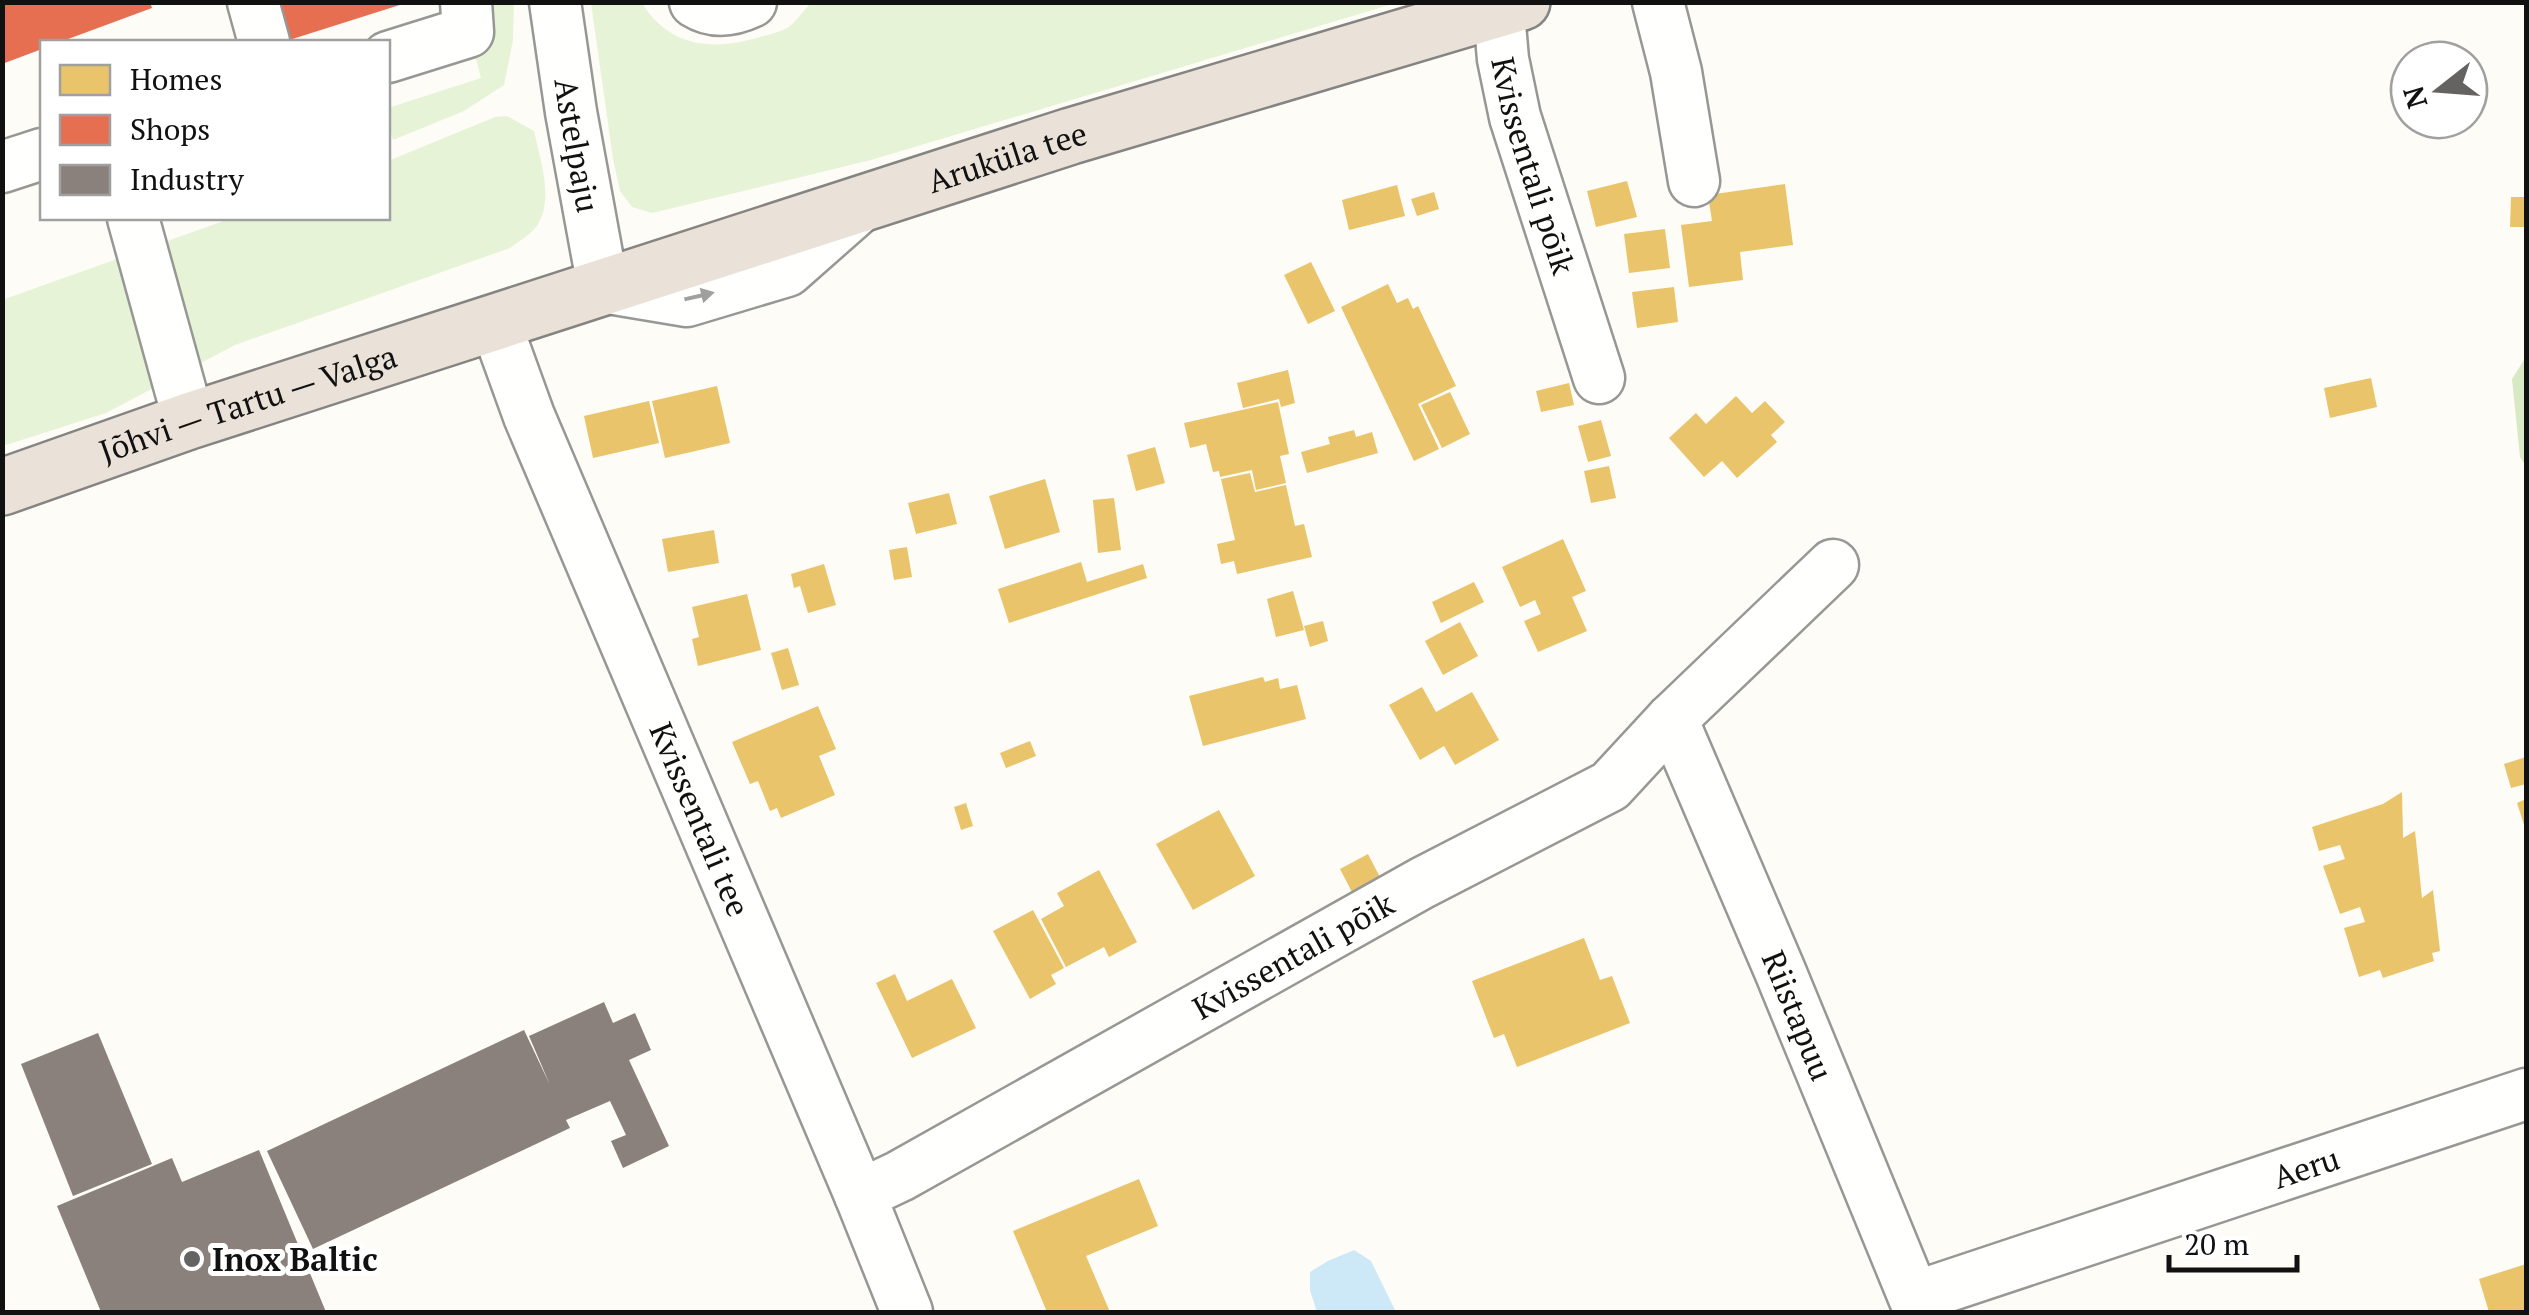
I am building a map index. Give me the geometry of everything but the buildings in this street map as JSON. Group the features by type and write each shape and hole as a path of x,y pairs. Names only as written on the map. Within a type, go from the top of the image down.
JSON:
{"highway":[{"name":"Aruküla tee","path":"495,322 1071,136 1506,5"},
{"name":"Jõhvi — Tartu — Valga","path":"2,487 189,421 495,322"}],"street":[{"path":"253,2 263,40"},
{"path":"390,56 468,32 466,2"},
{"name":"Astelpaju","path":"555,2 570,112 604,287"},
{"path":"695,2 706,9 733,11 751,2"},
{"path":"1658,2 1676,72 1694,181"},
{"name":"Kvissentali põik","path":"1506,5 1503,59 1515,117 1599,378"},
{"path":"2,167 40,155"},
{"path":"134,220 189,421"},
{"name":"Kvissentali tee","path":"495,322 537,434 908,1312"},
{"name":"Kvissentali põik","path":"860,1195 1422,883 1610,786 1689,703 1833,564"},
{"name":"Riistapuu","path":"1689,703 1750,900 1918,1305"},
{"name":"Aeru","path":"1918,1305 2526,1094"}],"green space":[{"path":"491,3 514,3 513,40 504,85 464,111 393,140 390,107 481,78 473,47"},
{"path":"591,3 642,3 653,18 679,37 726,44 783,30 811,3 1396,3 871,160 652,213 632,207 620,191"},
{"path":"507,116 534,131 545,193 542,217 536,227 510,248 235,345 106,413 3,446 2,300 226,220 390,220 390,160 495,117"},
{"path":"2526,357 2526,466 2520,457 2512,379"}],"water":[{"path":"1354,1250 1371,1261 1396,1312 1317,1312 1310,1290 1310,1272"}],"place":[{"name":"Inox Baltic","path":"192,1259"}]}
